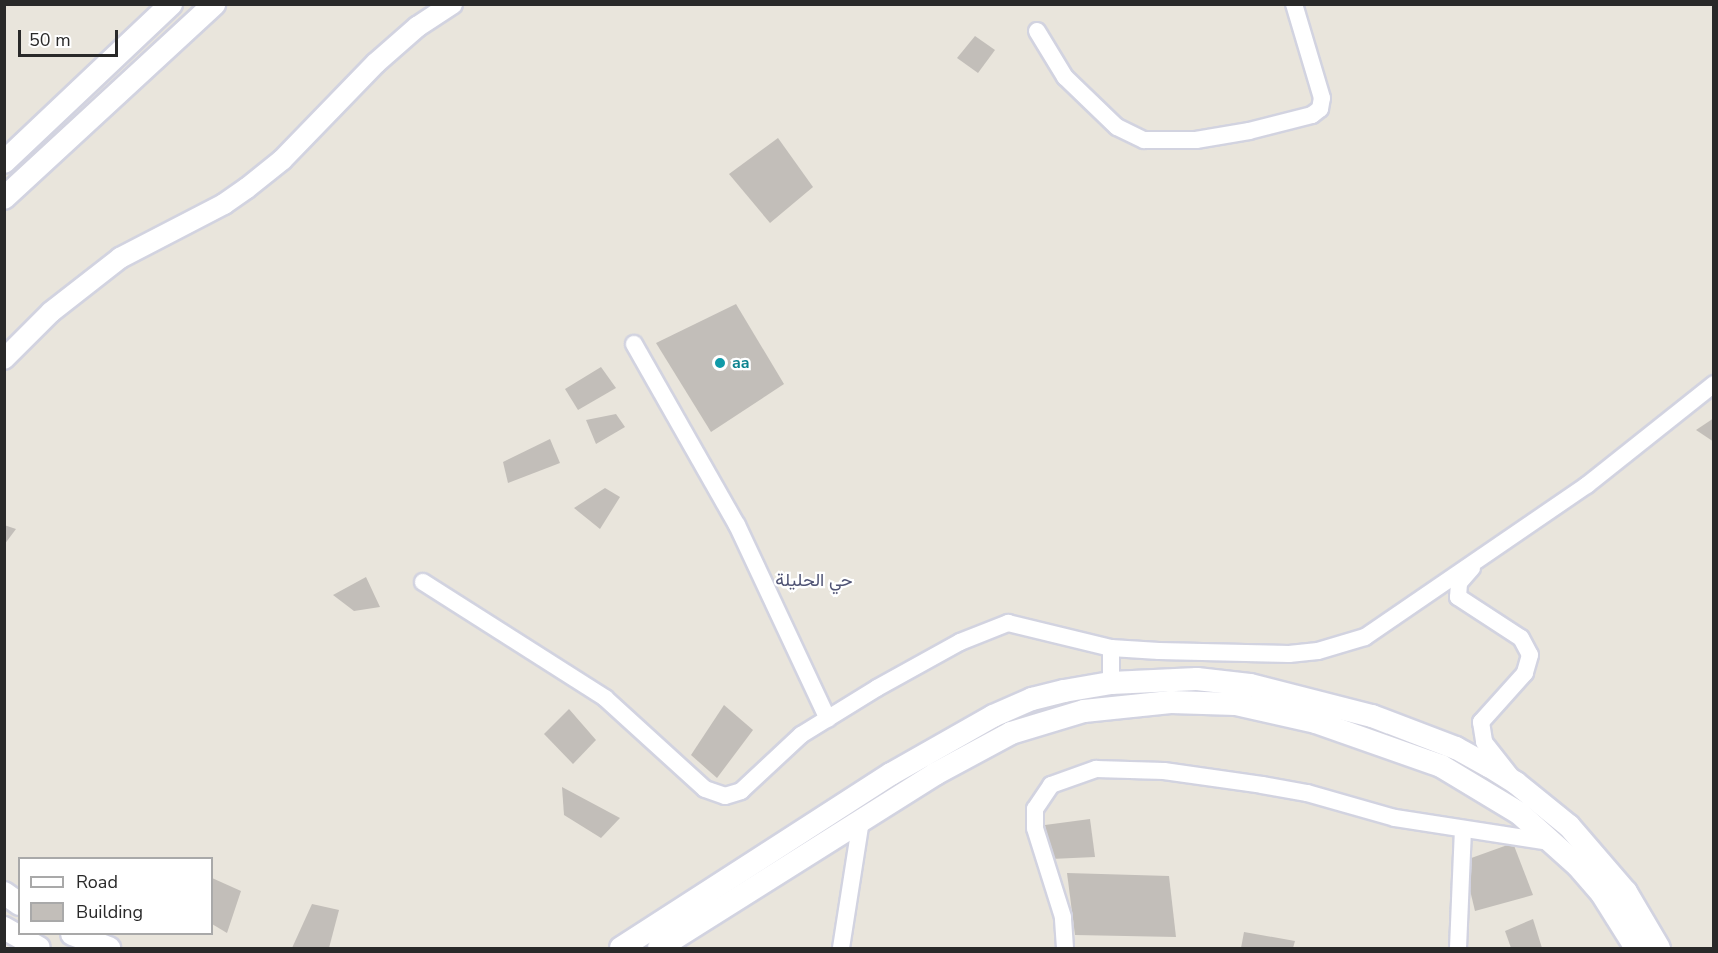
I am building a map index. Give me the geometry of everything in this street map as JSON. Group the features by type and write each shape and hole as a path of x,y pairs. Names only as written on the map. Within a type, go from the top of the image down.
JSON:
{"main road":[{"path":"4,162 171,4"},
{"path":"4,198 214,4"},
{"path":"621,948 937,745 1032,699 1111,683 1197,679 1315,699 1372,716 1456,748 1516,783 1569,826 1632,900 1659,948"},
{"path":"660,948 935,774 1011,734 1084,711 1182,702 1236,704 1316,722 1411,754 1484,789 1550,842 1602,894 1636,948"},
{"path":"4,893 18,903"},
{"path":"4,928 39,948"},
{"path":"77,935 109,948"}],"street":[{"path":"4,359 51,312 120,258 225,204 247,188 282,160 376,63 452,4"},
{"path":"1037,31 1065,77 1117,128 1144,140 1196,140 1249,131 1312,115 1320,109 1322,98 1294,4"},
{"path":"634,344 728,506 828,719"},
{"path":"423,582 605,698 705,789 719,796 741,791 788,746 905,671 1008,623 1110,648 1289,654 1344,645 1365,637 1424,599 1485,553 1587,485 1713,384"},
{"path":"1485,553 1456,590 1464,603 1521,638 1530,655 1525,673 1481,722 1484,742 1516,783"},
{"path":"1110,648 1111,683"},
{"path":"1065,948 1063,917 1037,836 1035,809 1051,785 1080,773 1116,768 1262,785 1307,793 1395,818 1550,842"},
{"path":"841,948 861,820"},
{"path":"1458,948 1463,829"}],"building":[{"path":"975,36 995,50 978,73 957,58"},
{"path":"778,138 813,187 770,223 729,174"},
{"name":"aa","path":"736,304 784,384 711,432 656,343"},
{"path":"601,367 616,388 578,410 565,389"},
{"path":"616,414 625,427 596,444 586,420"},
{"path":"1714,418 1714,442 1696,430"},
{"path":"550,439 560,463 508,483 503,462"},
{"path":"605,488 620,497 600,529 574,508"},
{"path":"4,525 16,529 4,545"},
{"path":"366,577 380,607 354,611 333,595"},
{"path":"724,705 753,730 717,778 691,755"},
{"path":"569,709 596,740 573,764 544,734"},
{"path":"562,787 620,818 601,838 564,815"},
{"path":"1090,819 1095,857 1051,859 1045,825"},
{"path":"1513,843 1533,895 1475,911 1463,861"},
{"path":"1067,873 1169,876 1176,937 1075,935"},
{"path":"213,878 241,891 227,933 213,925"},
{"path":"312,904 339,910 329,948 292,948"},
{"path":"1533,919 1542,948 1511,948 1505,931"},
{"path":"1244,932 1295,941 1293,948 1241,948"}],"place":[{"name":"aa","path":"720,363"}],"district":[{"name":"حي الحليلة","path":"814,580"}]}
